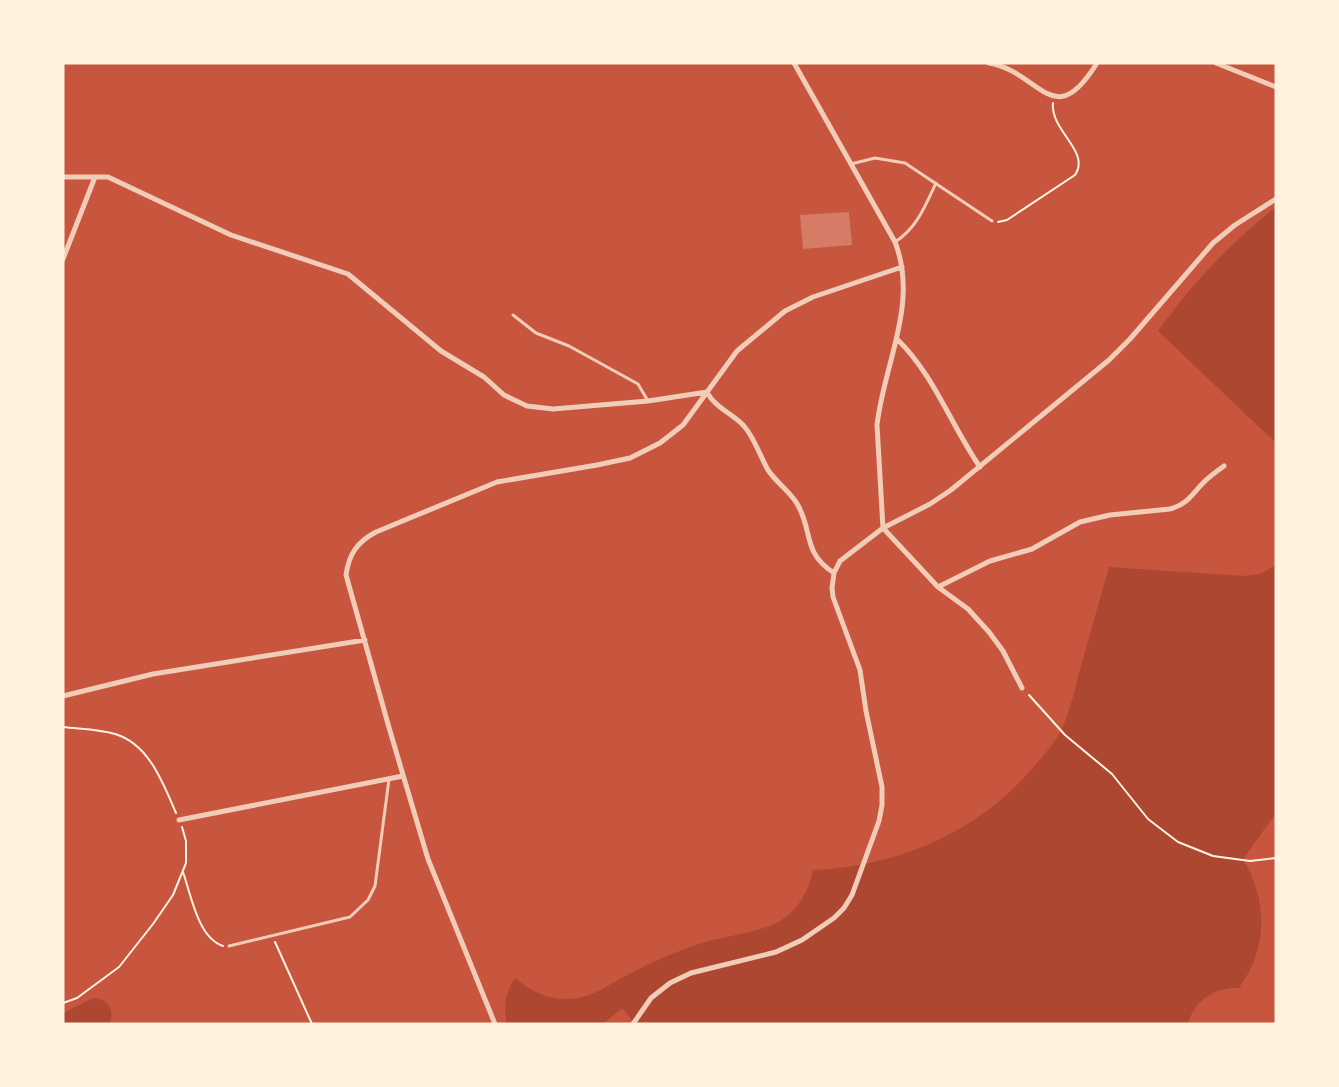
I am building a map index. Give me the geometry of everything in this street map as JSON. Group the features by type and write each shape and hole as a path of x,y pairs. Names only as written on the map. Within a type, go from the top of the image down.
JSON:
{"street":[{"path":"794,63 895,242 903,267 904,301 897,339 883,388 877,425 883,528 938,587 968,609 989,632 1003,651 1022,687"},
{"path":"989,63 1010,69 1054,97 1069,95 1078,89 1097,63"},
{"path":"1216,63 1276,87"},
{"path":"63,177 108,177 231,235 348,274 441,351 484,377 504,395 527,406 553,409 648,401 707,392"},
{"path":"63,259 95,177"},
{"path":"633,1024 651,998 670,983 691,973 776,952 802,940 834,918 852,895 879,820 882,787 867,717 860,670 833,597 834,573 840,561 883,528 930,504 980,467 1123,346 1224,232 1276,199"},
{"path":"495,1024 429,859 403,776 346,575 348,561 354,549 364,538 497,482 630,458 660,443 683,425 737,351 785,311 813,297 903,267"},
{"path":"897,339 928,376 980,467"},
{"path":"707,392 714,404 738,420 749,432 771,475 798,506 815,557 824,567 834,573"},
{"path":"938,587 990,561 1032,549 1080,522 1110,515 1170,509 1179,506 1193,496 1203,483 1224,466"},
{"path":"63,696 153,674 364,640"},
{"path":"179,820 403,776"}],"lane":[{"path":"851,164 875,158 892,159 905,163 992,221"},
{"path":"895,242 906,235 918,220 936,183"},
{"path":"513,315 536,333 568,346 638,384 648,401"},
{"path":"229,946 350,917 368,900 377,878 389,779"}],"path":[{"path":"992,221 1007,220 1078,171 1078,156 1054,117 1054,97"},
{"path":"1022,687 1065,735 1112,774 1148,819 1178,842 1213,856 1250,861 1276,858"},
{"path":"63,727 114,733 133,742 152,763 179,820 186,841 186,863 183,871 173,895 153,924 118,967 77,998 63,1003"},
{"path":"183,871 205,934 218,944 229,946"},
{"path":"273,937 312,1024"}],"shaded area":[{"path":"1276,207 1276,443 1158,331 1212,265"},
{"path":"1276,565 1276,813 1243,859 1257,891 1261,924 1260,941 1249,973 1239,988 1222,990 1207,997 1195,1008 1188,1024 635,1024 622,1008 603,1024 507,1024 506,1000 515,978 533,991 547,996 569,999 586,996 648,965 699,944 774,924 794,909 803,897 813,870 875,862 904,853 960,829 985,812 1009,793 1031,770 1059,734 1071,703 1109,567 1244,576 1260,574"},
{"path":"93,998 103,1000 109,1006 112,1014 109,1024 63,1024 63,1013"}],"building":[{"path":"849,212 852,245 803,249 800,215"}]}
